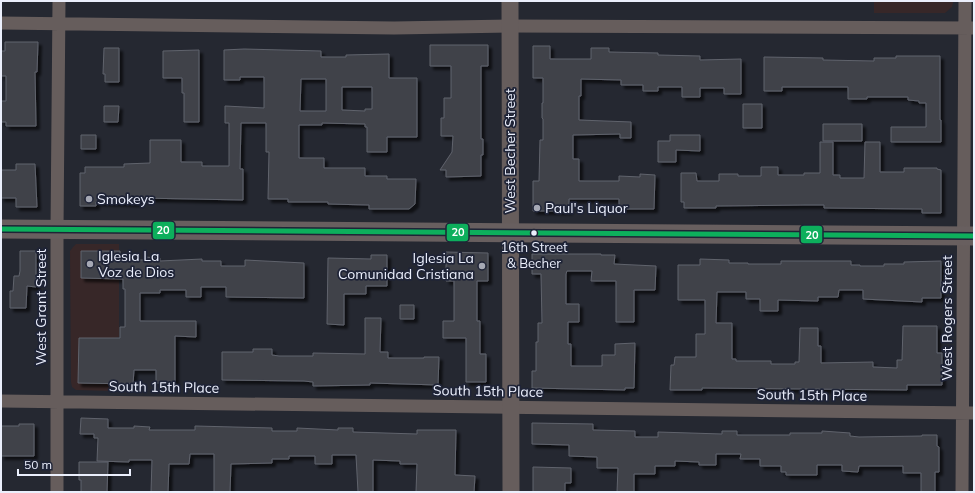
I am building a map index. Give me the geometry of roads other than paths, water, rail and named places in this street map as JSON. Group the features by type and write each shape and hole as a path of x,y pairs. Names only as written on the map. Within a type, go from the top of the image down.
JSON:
{"main road":[{"path":"1,229 969,236"}],"street":[{"name":"West Grant Street","path":"57,492 59,1"},
{"name":"West Becher Street","path":"510,1 511,492"},
{"name":"West Rogers Street","path":"962,492 968,412 969,28 965,1"},
{"path":"1,23 394,28 510,26 969,28"},
{"name":"South 15th Place","path":"1,401 968,412"}],"place":[{"name":"Smokeys","path":"89,199"},
{"name":"Paul's Liquor","path":"537,208"},
{"name":"16th Street & Becher","path":"534,233"},
{"name":"Iglesia La Voz de Dios","path":"90,264"},
{"name":"Iglesia La Comunidad Cristiana","path":"482,266"}]}
